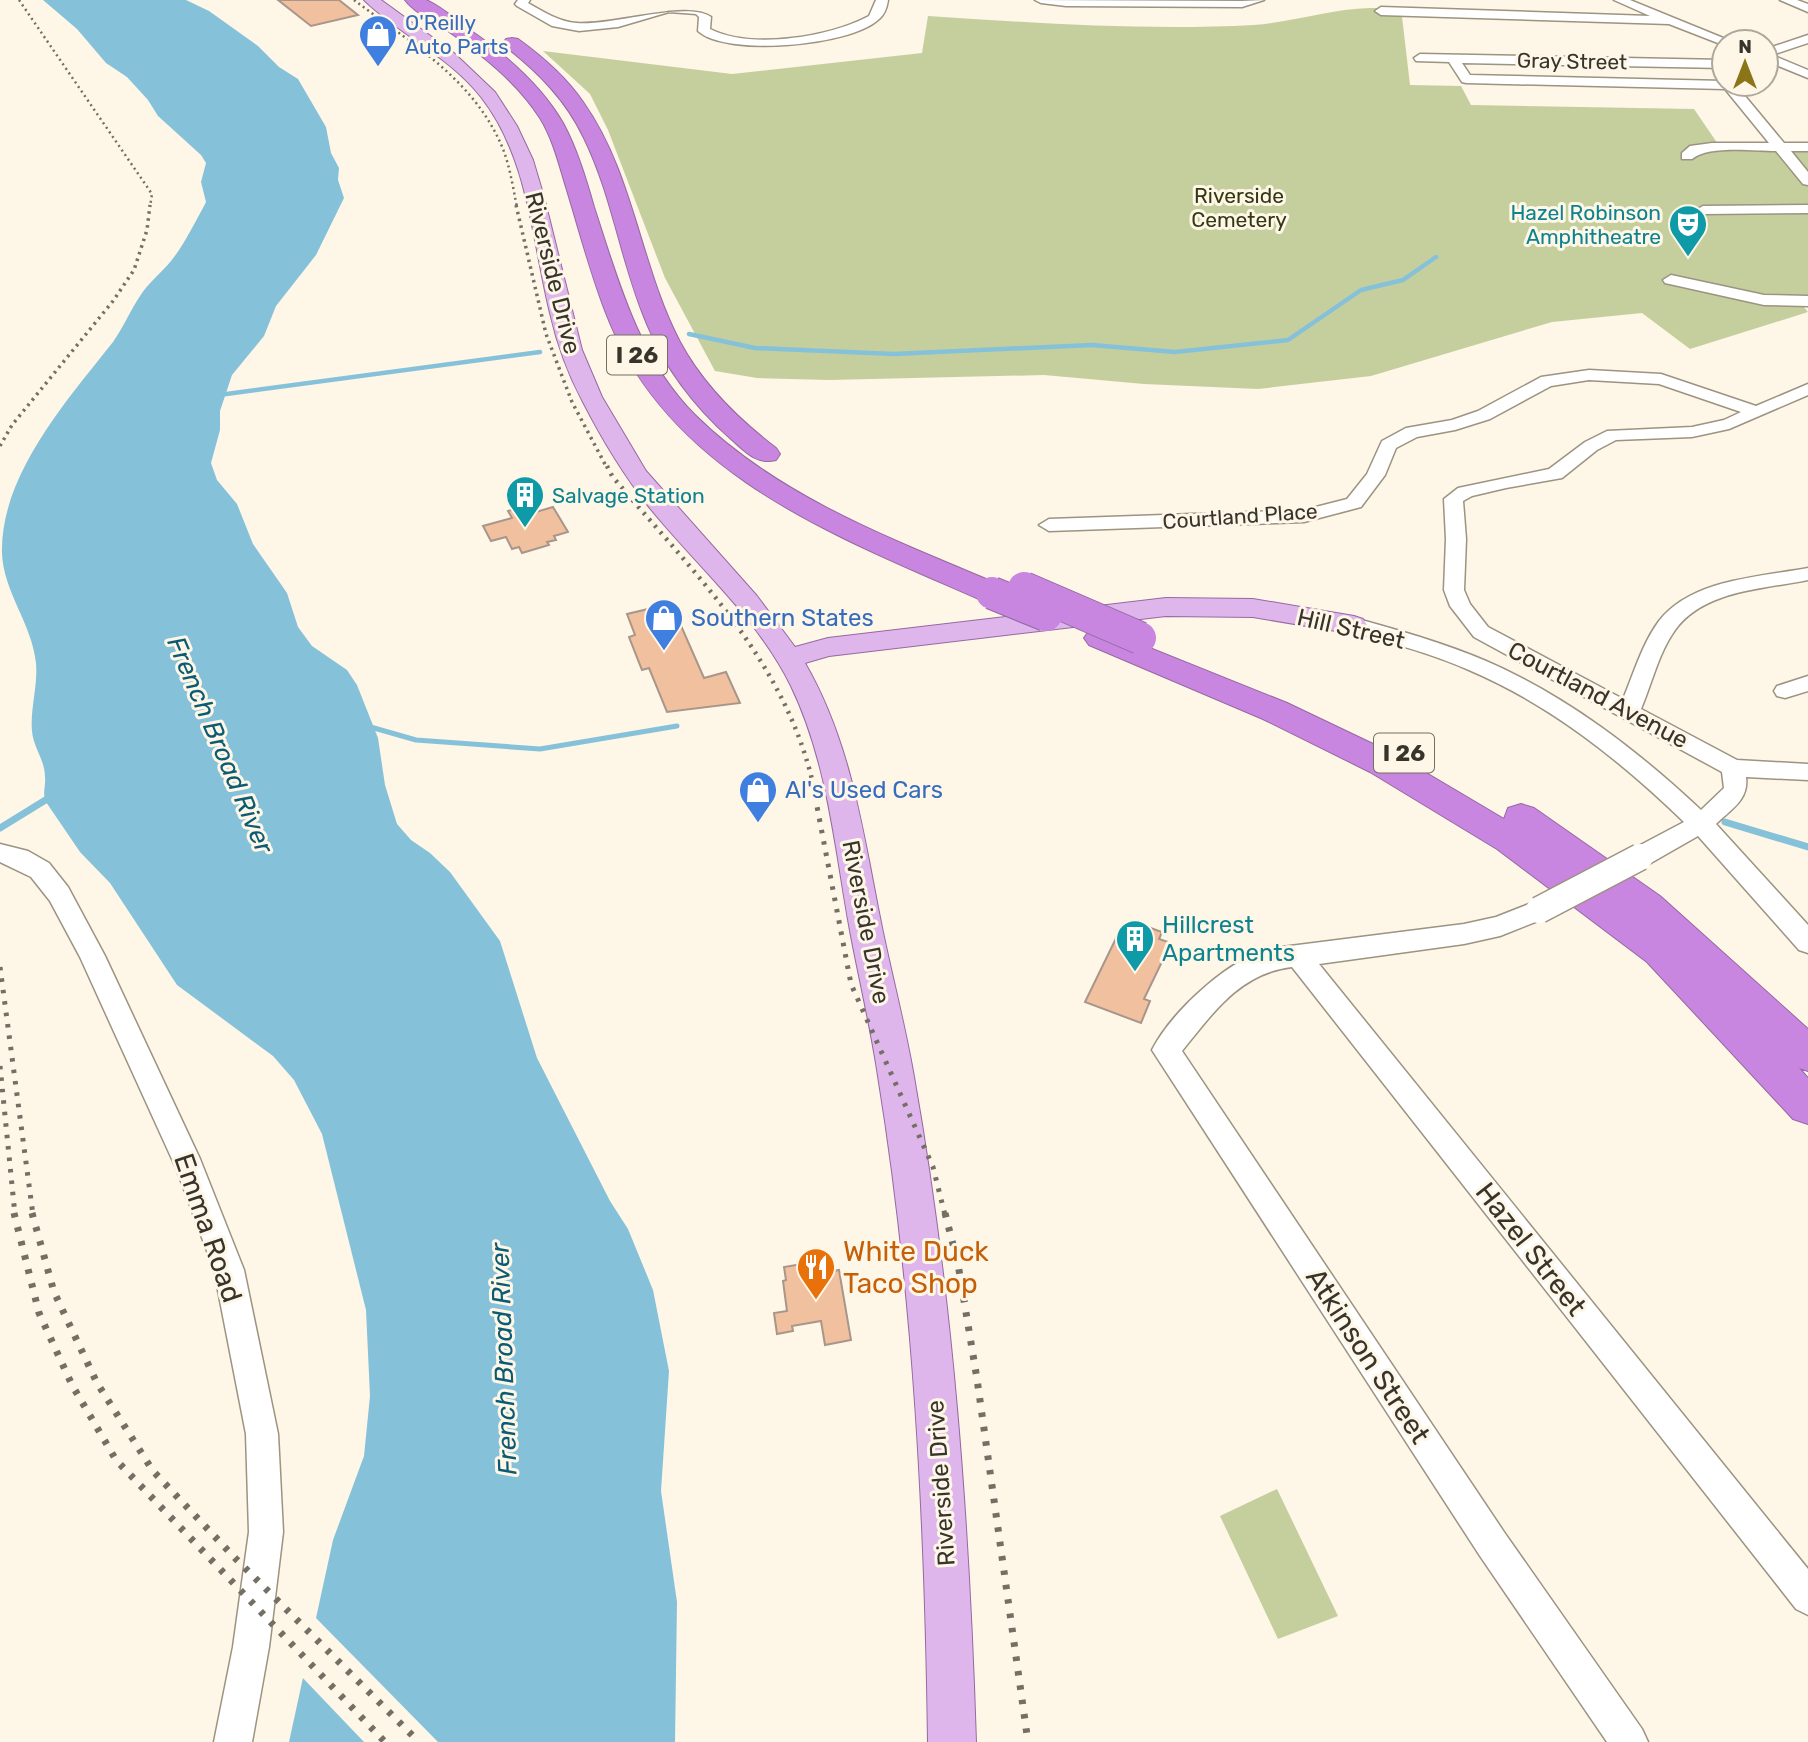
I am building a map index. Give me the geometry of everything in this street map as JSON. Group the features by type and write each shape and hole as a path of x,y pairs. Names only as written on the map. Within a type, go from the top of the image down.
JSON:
{"highway":[{"name":"I 26","path":"414,0 470,38 512,72 551,119 568,158 622,327 655,384 672,406 735,462 804,506 887,547 1275,710 1382,763 1510,839 1661,951 1765,1063 1778,1091 1808,1124"},
{"name":"I 26","path":"447,0 540,65 568,95 582,115 601,154 660,325 688,377 727,423 794,475 833,499 903,534 1140,638 1342,722 1521,817 1647,906 1808,1054"},
{"path":"1765,1063 1808,1106"}],"main road":[{"name":"Riverside Drive","path":"371,0 478,83 505,119 528,174 565,334 582,378 602,418 638,476 752,610 789,658 818,717 841,783 862,911 898,1090 937,1412 944,1506 952,1742"},
{"name":"Hill Street","path":"789,658 828,647 1166,607 1253,608 1354,625"}],"street":[{"path":"522,2 536,0"},
{"path":"522,2 555,23 579,27 618,23 668,8 700,11 705,17 704,31 711,38 733,42 820,37 859,28 875,17 882,0"},
{"path":"1041,0 1066,3 1242,4 1258,0"},
{"path":"1620,0 1710,35"},
{"path":"1786,0 1808,8"},
{"path":"1381,11 1404,6 1670,20"},
{"path":"1780,50 1808,39"},
{"name":"Gray Street","path":"1420,58 1710,64"},
{"path":"1453,58 1466,79 1710,84"},
{"path":"1780,62 1808,75"},
{"path":"1780,66 1788,66"},
{"path":"1740,98 1808,181"},
{"path":"1688,156 1695,149 1712,147 1808,147"},
{"path":"1703,210 1808,209"},
{"path":"1671,280 1763,300 1808,301"},
{"name":"Courtland Place","path":"1048,525 1304,516 1354,503 1376,475 1388,445 1412,432 1455,425 1484,415 1547,381 1589,375 1661,379 1755,411"},
{"name":"Courtland Avenue","path":"1733,768 1481,632 1460,606 1454,590 1453,499 1465,492 1555,474 1591,446 1613,435 1692,432 1729,424 1808,389"},
{"path":"1629,711 1665,628 1692,604 1724,591 1804,579"},
{"name":"Hill Street","path":"1354,625 1478,666 1552,704 1609,740 1702,822 1808,943"},
{"path":"1785,691 1808,683"},
{"path":"1298,956 1464,934 1500,926 1539,910 1702,822 1735,790 1733,768 1808,772"},
{"name":"Emma Road","path":"0,853 19,858 40,870 59,894 92,956 190,1168 229,1270 262,1434 266,1532 251,1647 233,1742"},
{"name":"Atkinson Street","path":"1298,956 1259,962 1233,978 1199,1011 1166,1050 1492,1544 1629,1742"},
{"name":"Hazel Street","path":"1298,956 1808,1597"}],"green space":[{"name":"Riverside Cemetery","path":"1370,8 1401,8 1410,85 1461,86 1471,105 1694,109 1722,150 1808,152 1808,297 1796,298 1808,312 1690,349 1642,313 1552,322 1371,376 1258,389 1144,384 1044,375 829,380 757,378 715,371 665,278 608,130 590,94 543,51 732,74 922,53 928,16 1091,25 1213,27 1254,25"},
{"path":"1277,1489 1338,1616 1278,1639 1220,1516"}],"water":[{"name":"French Broad River","path":"43,0 186,0 209,11 298,79 326,127 331,153 339,168 338,180 344,198 316,255 276,306 264,336 232,375 220,411 220,430 211,463 217,480 237,504 253,544 287,593 298,627 312,646 347,670 357,685 378,738 385,785 397,824 411,840 450,872 500,941 537,1058 610,1201 628,1229 653,1290 669,1371 661,1491 677,1602 675,1742 289,1742 333,1540 364,1456 370,1396 366,1310 322,1134 294,1080 273,1056 177,985 110,883 80,852 46,802 44,771 32,731 36,663 29,635 7,581 2,553 4,524 24,467 58,413 113,342 143,291 171,261 185,241 206,202 201,182 206,163 201,155 158,116 148,100 127,77 106,63 77,29"}],"pier":[{"path":"313,1615 438,1742 364,1742 300,1675"}],"building":[{"path":"278,0 339,0 358,15 311,26"},
{"name":"Salvage Station","path":"525,506 529,514 553,507 568,532 554,536 556,540 547,542 549,545 522,553 519,547 512,549 506,537 491,541 483,526 512,518 508,511"},
{"name":"Southern States","path":"665,605 668,613 675,612 704,678 726,672 740,703 667,712 649,668 642,670 629,637 635,635 627,614"},
{"name":"Hillcrest Apartments","path":"1137,923 1162,932 1159,939 1171,943 1144,999 1150,1001 1141,1023 1085,1002 1122,926 1134,930"},
{"name":"White Duck Taco Shop","path":"820,1261 822,1273 839,1270 851,1340 825,1345 821,1321 792,1326 793,1331 777,1334 774,1313 787,1311 784,1267"}],"waterway":[{"path":"689,334 755,348 894,354 1092,345 1175,352 1288,340 1361,290 1403,280 1436,257"},
{"path":"219,395 540,352"},
{"path":"367,726 416,740 540,749 677,726"},
{"path":"0,828 52,796 50,798"},
{"path":"1725,822 1808,847"}],"railway":[{"path":"19,0 152,194 150,207"},
{"path":"354,0 419,48 459,83 476,103 503,149 517,207"},
{"path":"0,446 12,425 113,301 134,270 147,230 150,205"},
{"path":"516,205 546,334 572,402 607,468"},
{"path":"607,466 612,476 736,624 762,664 785,706 803,750 816,798"},
{"path":"815,796 851,984 933,1167 945,1215"},
{"path":"0,967 33,1215"},
{"path":"0,1066 15,1215"},
{"path":"14,1213 39,1313 72,1385 116,1460 385,1742"},
{"path":"32,1213 54,1292 97,1383 153,1471 236,1559 419,1742"},
{"path":"945,1213 958,1264 977,1379 1028,1742"}],"place":[{"name":"O'Reilly Auto Parts","path":"378,68"},
{"name":"Hazel Robinson Amphitheatre","path":"1688,258"},
{"name":"Salvage Station","path":"525,529"},
{"name":"Southern States","path":"664,652"},
{"name":"Al's Used Cars","path":"758,824"},
{"name":"Hillcrest Apartments","path":"1135,973"},
{"name":"White Duck Taco Shop","path":"816,1301"}]}
